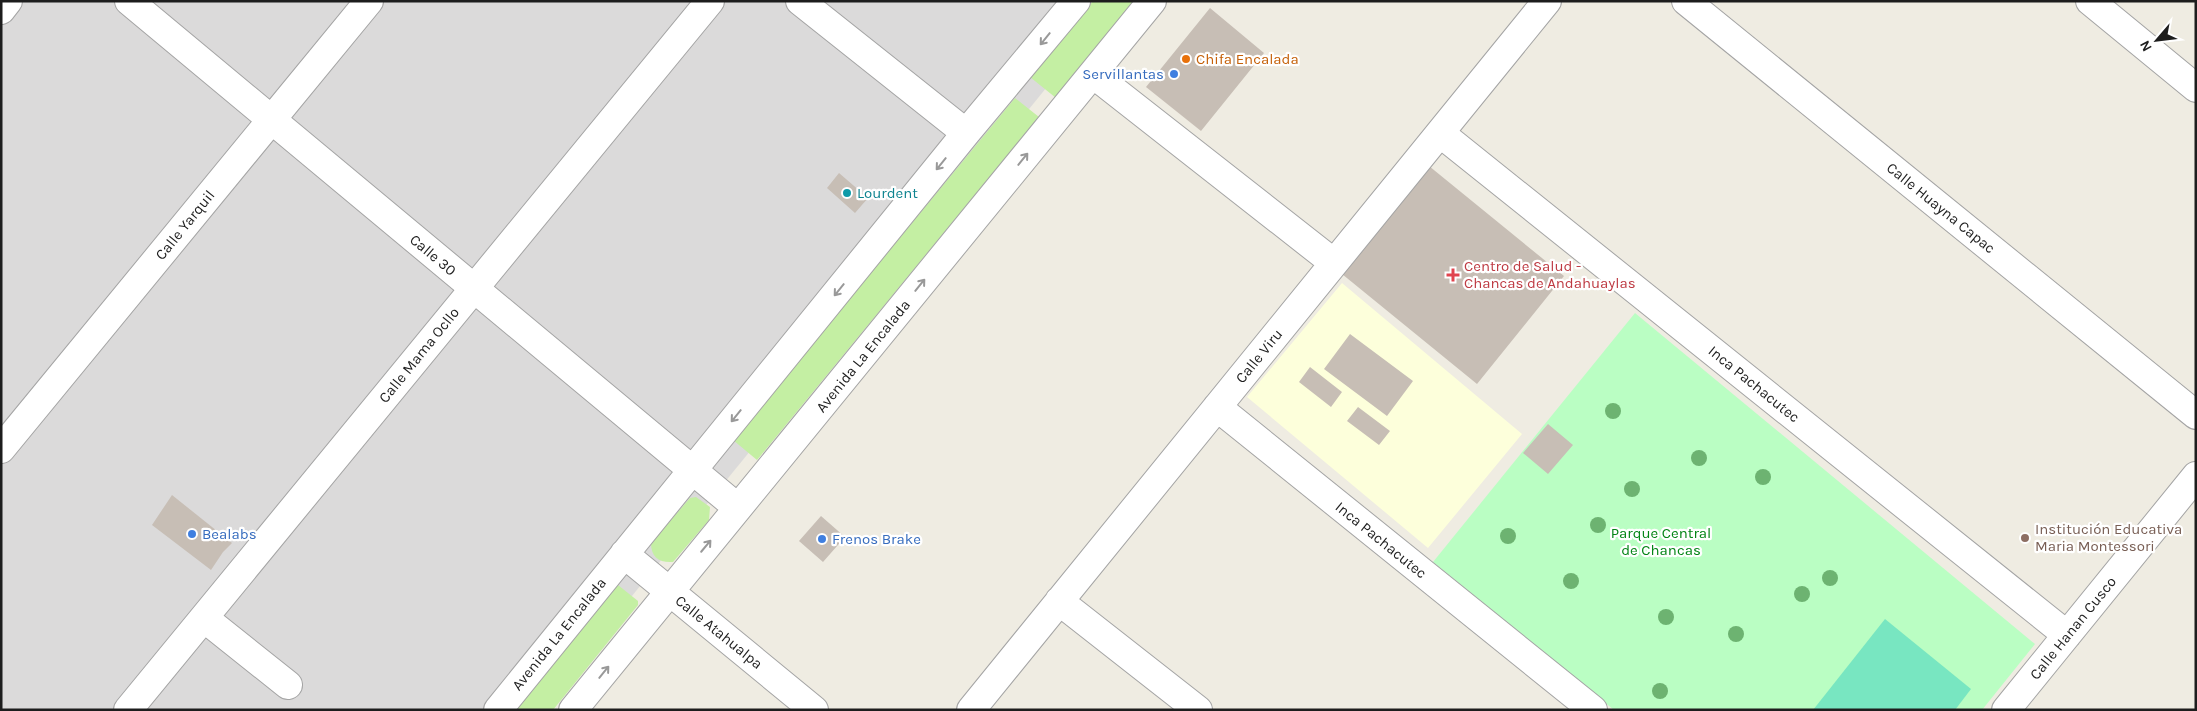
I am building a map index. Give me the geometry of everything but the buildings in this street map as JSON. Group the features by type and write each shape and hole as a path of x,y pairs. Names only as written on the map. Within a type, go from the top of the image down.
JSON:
{"street":[{"path":"1,10 8,1"},
{"name":"Calle 30","path":"129,1 738,508"},
{"name":"Calle Yarquil","path":"1,449 369,1"},
{"name":"Calle Mama Ocllo","path":"128,710 710,1"},
{"path":"800,1 966,133"},
{"name":"Avenida La Encalada","path":"498,710 966,133 1076,1"},
{"name":"Avenida La Encalada","path":"573,710 1152,1"},
{"name":"Calle Viru","path":"971,710 1547,1"},
{"name":"Calle Huayna Capac","path":"1686,1 2196,415"},
{"path":"2090,1 2196,88"},
{"path":"1093,74 1334,263"},
{"name":"Inca Pachacutec","path":"1440,133 2067,636"},
{"name":"Inca Pachacutec","path":"1217,407 1593,710"},
{"name":"Calle Hanan Cusco","path":"2006,710 2196,476"},
{"name":"Calle Atahualpa","path":"624,554 814,710"},
{"path":"1059,601 1198,710"},
{"path":"204,618 288,684"}],"shaded area":[{"path":"1,1 1117,1 539,710 1,710"},
{"path":"1342,283 1522,434 1428,548 1247,397"}],"green space":[{"path":"1093,1 1135,1 1056,98 1030,77"},
{"path":"1015,98 1039,117 757,460 733,440"},
{"name":"Parque Central de Chancas","path":"1635,313 2035,644 1982,710 1614,710 1433,562"},
{"path":"696,497 710,507 709,520 673,562 660,560 652,552 651,543 690,498"},
{"path":"618,585 638,601 638,605 553,710 516,710"},
{"path":"1885,619 1971,689 1955,710 1813,710"}],"place":[{"name":"Chifa Encalada","path":"1186,59"},
{"name":"Servillantas","path":"1174,74"},
{"name":"Lourdent","path":"847,193"},
{"name":"Centro de Salud - Chancas de Andahuaylas","path":"1453,275"},
{"name":"Bealabs","path":"192,534"},
{"name":"Institución Educativa Maria Montessori","path":"2025,538"},
{"name":"Frenos Brake","path":"822,539"}]}
